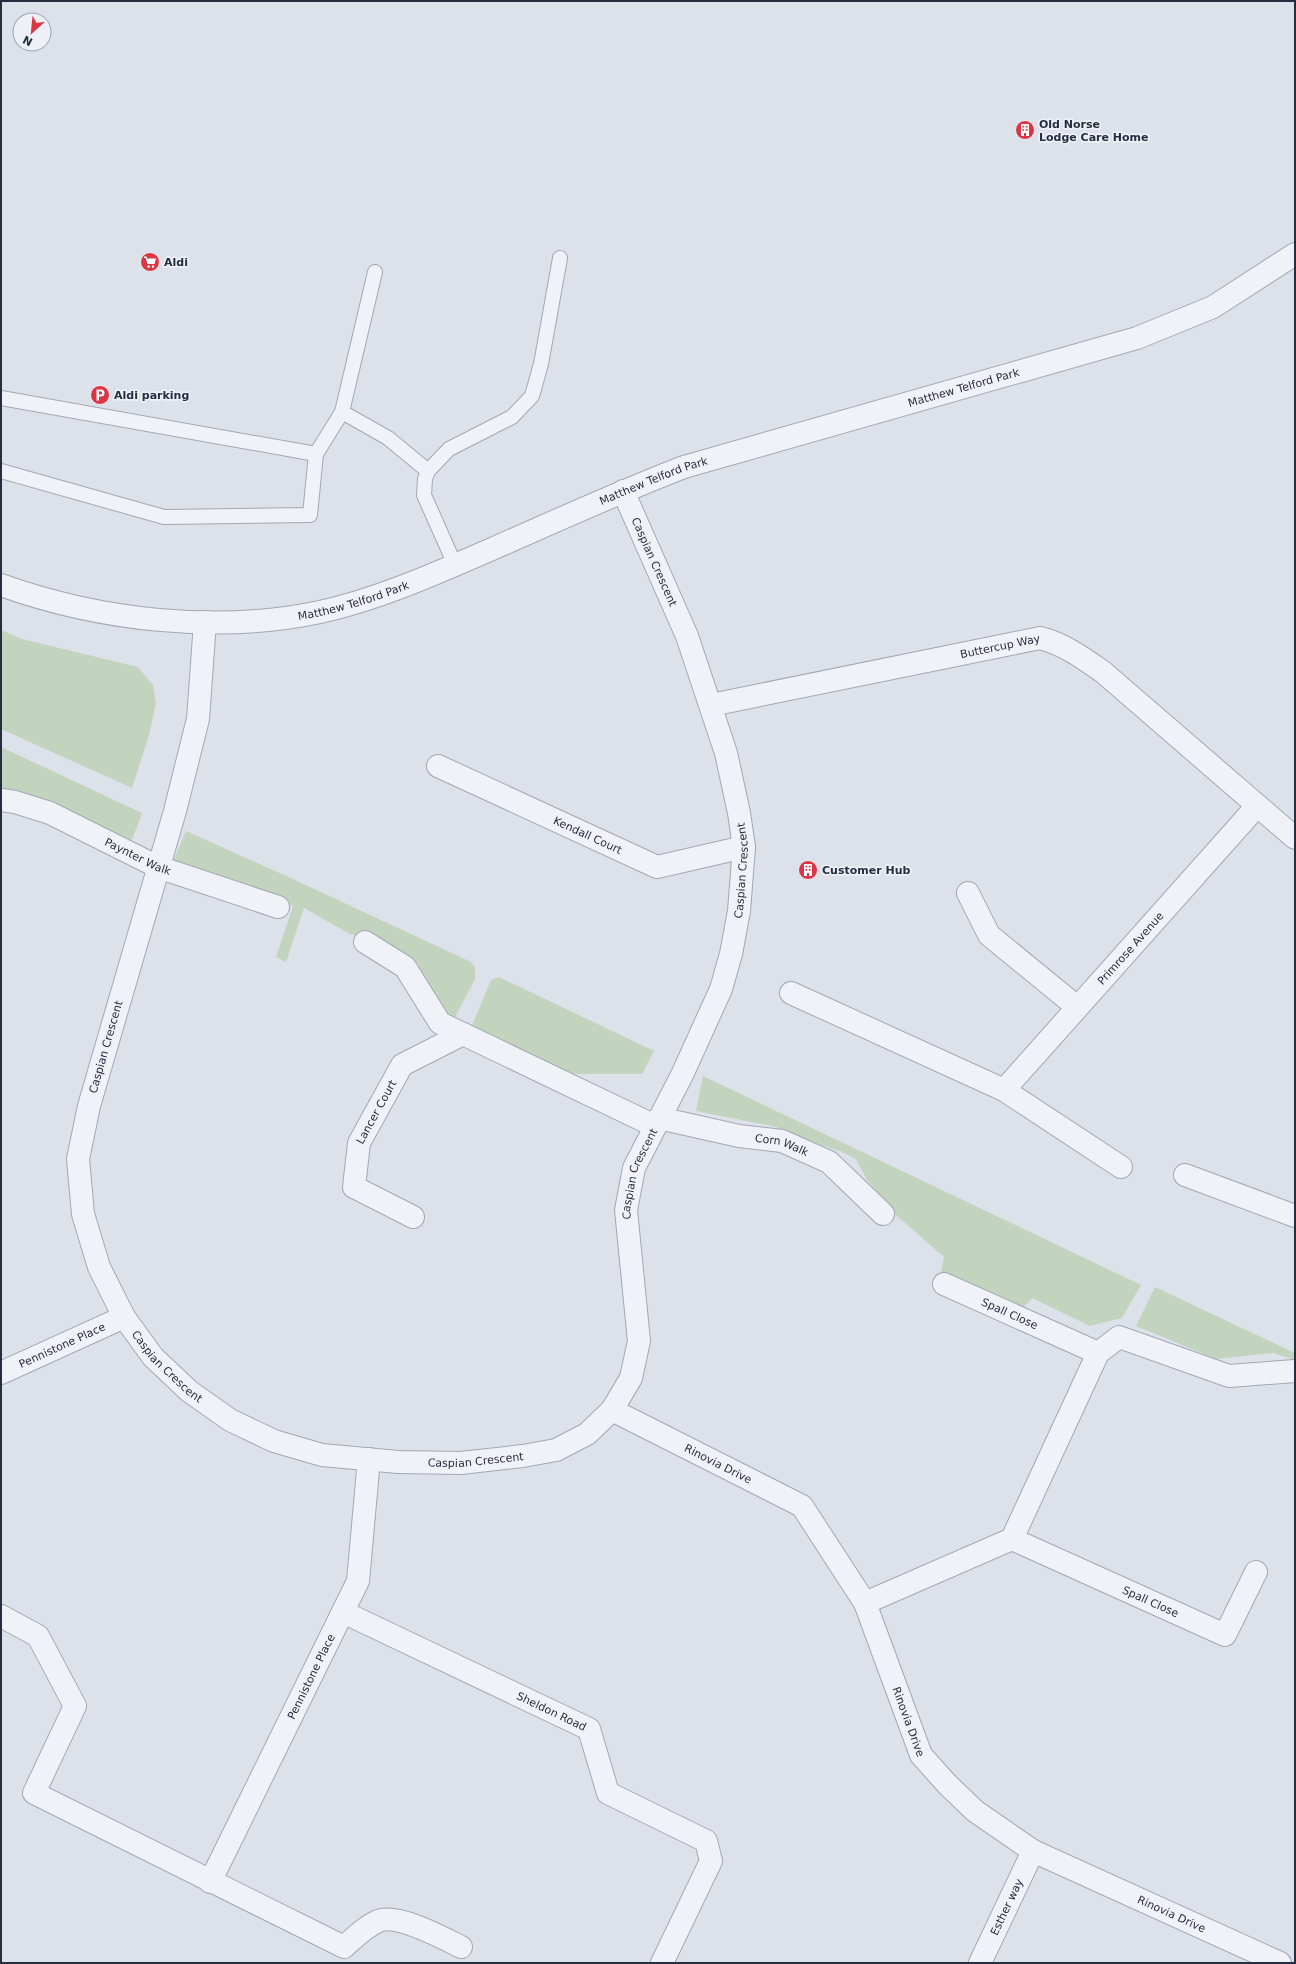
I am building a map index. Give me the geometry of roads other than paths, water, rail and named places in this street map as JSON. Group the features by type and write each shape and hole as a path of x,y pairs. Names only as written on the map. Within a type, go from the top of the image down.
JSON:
{"street":[{"name":"Matthew Telford Park","path":"1,585 28,594 115,615 205,622 263,621 320,612 378,595 455,565 623,491 684,467 1137,338 1213,307 1295,254"},
{"name":"Caspian Crescent","path":"205,622 198,719 158,867 89,1106 78,1159 83,1214 99,1267 124,1317 153,1357 189,1392 230,1420 274,1441 322,1455 398,1462 461,1462 523,1456 556,1450 587,1434 612,1410 630,1378 639,1341 626,1210 634,1168 682,1075 721,989 731,954 740,912 744,847 739,813 726,753 687,636 623,491"},
{"name":"Buttercup Way","path":"711,705 1040,638 1054,641 1079,655 1103,672 1295,838"},
{"name":"Kendall Court","path":"438,766 657,867 744,847"},
{"name":"Paynter Walk","path":"1,800 15,802 50,814 158,867 278,907"},
{"name":"Primrose Avenue","path":"1004,1090 1257,806"},
{"path":"968,893 989,935 1077,1007"},
{"path":"365,942 405,967 440,1024 657,1122"},
{"path":"791,993 1004,1090 1121,1167"},
{"name":"Lancer Court","path":"413,1217 354,1187 359,1143 402,1065 463,1034"},
{"name":"Corn Walk","path":"657,1122 739,1136 782,1141 829,1162 883,1214"},
{"path":"1185,1174 1295,1216"},
{"name":"Spall Close","path":"944,1284 1098,1353"},
{"name":"Pennistone Place","path":"1,1373 124,1317"},
{"path":"865,1603 1012,1539 1098,1353 1119,1337 1229,1376 1295,1371"},
{"name":"Rinovia Drive","path":"612,1410 802,1506 865,1603 921,1755 947,1784 975,1810 1033,1851 1280,1963"},
{"name":"Pennistone Place","path":"210,1882 358,1581 369,1459"},
{"name":"Spall Close","path":"1012,1539 1225,1635 1256,1572"},
{"name":"Sheldon Road","path":"343,1612 589,1729 608,1793 706,1841 711,1861 662,1963"},
{"path":"1,1616 38,1636 75,1706 34,1793 210,1882 344,1947 361,1932 380,1920 403,1920 461,1947"},
{"name":"Esther way","path":"980,1963 1033,1851"}],"lane":[{"path":"455,565 424,495 424,483 428,471 449,449 512,417 532,396 541,364 560,258"},
{"path":"1,471 164,517 310,515 316,454 342,412 375,272"},
{"path":"1,398 316,454"},
{"path":"342,412 388,438 428,471"}],"place":[{"name":"Old Norse Lodge Care Home","path":"1025,130"},
{"name":"Aldi","path":"150,262"},
{"name":"Aldi parking","path":"100,395"},
{"name":"Customer Hub","path":"808,870"}]}
